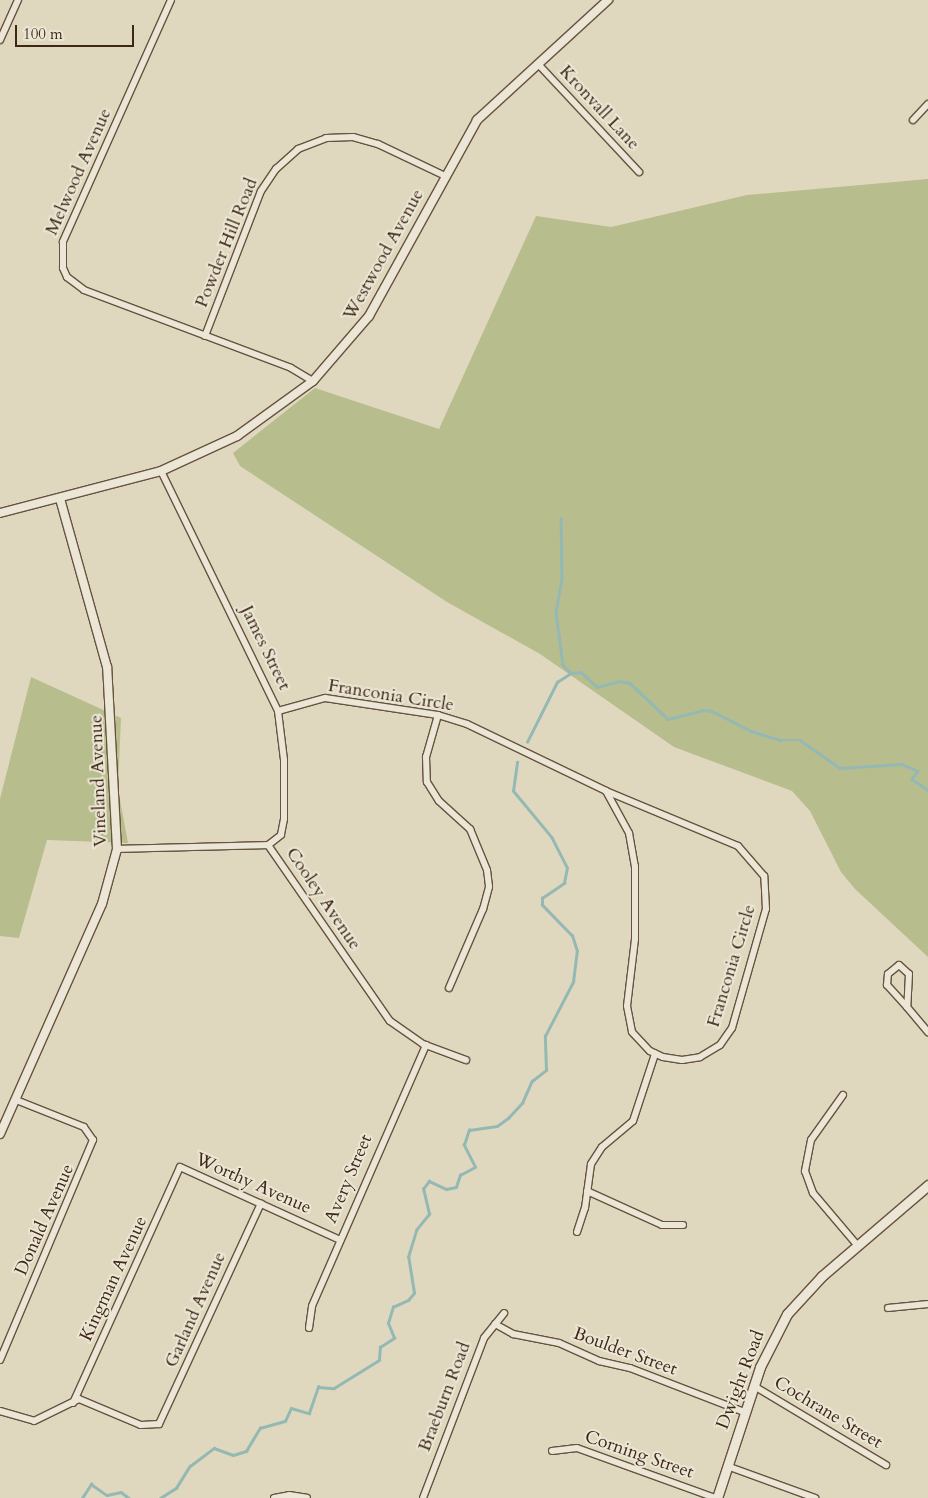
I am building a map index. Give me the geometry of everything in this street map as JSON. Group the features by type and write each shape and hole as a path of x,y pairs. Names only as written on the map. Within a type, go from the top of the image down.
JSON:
{"main road":[{"name":"Dwight Road","path":"716,1498 744,1412 769,1344 791,1309 858,1246 928,1185"}],"street":[{"path":"0,40 3,27 18,0"},
{"name":"Melwood Avenue","path":"172,0 63,242 60,259 67,277 84,290 291,368 313,381"},
{"name":"Westwood Avenue","path":"0,513 60,500 161,472 237,436 313,381 369,316 477,120 608,0"},
{"name":"Kronvall Lane","path":"538,64 639,172"},
{"path":"913,120 928,104"},
{"name":"Powder Hill Road","path":"205,336 261,191 276,169 298,149 326,138 353,137 378,144 445,176"},
{"name":"James Street","path":"161,472 278,711 284,760 284,819 281,835 268,845"},
{"name":"Vineland Avenue","path":"0,1134 102,904 118,849 107,667 60,500"},
{"name":"Franconia Circle","path":"278,711 325,698 438,715 467,724 606,791 738,846 759,866 767,886 762,922 727,1037 714,1050 690,1059 655,1054"},
{"path":"438,715 426,757 427,782 439,801 470,829 488,876 488,893 449,988"},
{"path":"577,1232 587,1191 590,1169 597,1153 636,1116 655,1054 634,1036 627,1013 635,931 635,866 629,833 606,791"},
{"name":"Cooley Avenue","path":"118,849 268,845 384,1014 399,1030 426,1045 466,1060"},
{"path":"907,1007 909,974 899,965 888,974 887,985 928,1032"},
{"name":"Avery Street","path":"309,1328 312,1306 426,1045"},
{"path":"843,1095 811,1140 805,1156 805,1171 813,1193 858,1246"},
{"name":"Donald Avenue","path":"0,1360 93,1147 91,1133 84,1127 16,1100"},
{"name":"Worthy Avenue","path":"180,1167 340,1240"},
{"name":"Kingman Avenue","path":"73,1403 180,1167"},
{"path":"587,1191 662,1225 683,1224"},
{"name":"Garland Avenue","path":"73,1403 83,1399 141,1425 154,1426 164,1419 261,1203"},
{"path":"888,1308 928,1304"},
{"name":"Braeburn Road","path":"423,1498 484,1338 504,1313"},
{"name":"Boulder Street","path":"495,1324 513,1334 559,1343 599,1361 630,1368 744,1412"},
{"name":"Cochrane Street","path":"754,1386 886,1465"},
{"path":"0,1411 29,1422 47,1418 73,1403"},
{"name":"Corning Street","path":"552,1451 578,1448 716,1498"},
{"path":"727,1466 815,1498"},
{"path":"274,1498 289,1495 307,1498"}],"green space":[{"path":"928,179 928,957 855,889 841,872 810,811 792,791 674,747 540,654 447,602 240,466 233,453 315,388 439,429 536,216 611,227 747,195"},
{"path":"31,677 121,718 118,789 128,843 47,840 19,938 0,936 0,799"}],"waterway":[{"path":"561,518 562,579 556,612 563,665 571,673"},
{"path":"527,742 557,682 571,673 581,672 597,687 619,681 630,683 668,719 703,710 712,711 751,731 781,740 800,740 840,768 901,764 918,771 912,779 928,790"},
{"path":"160,1498 176,1488 190,1466 214,1448 233,1455 246,1451 260,1428 285,1421 291,1408 309,1413 318,1387 334,1388 379,1360 380,1347 394,1338 388,1323 393,1307 408,1300 414,1293 408,1257 416,1230 429,1214 423,1189 429,1181 446,1189 456,1187 460,1175 475,1167 464,1145 469,1130 497,1126 508,1118 522,1103 532,1081 546,1070 545,1036 573,982 577,951 572,936 542,905 542,898 564,883 567,868 552,838 513,791 517,762"},
{"path":"82,1498 91,1484 107,1495 121,1492 129,1498"}]}
